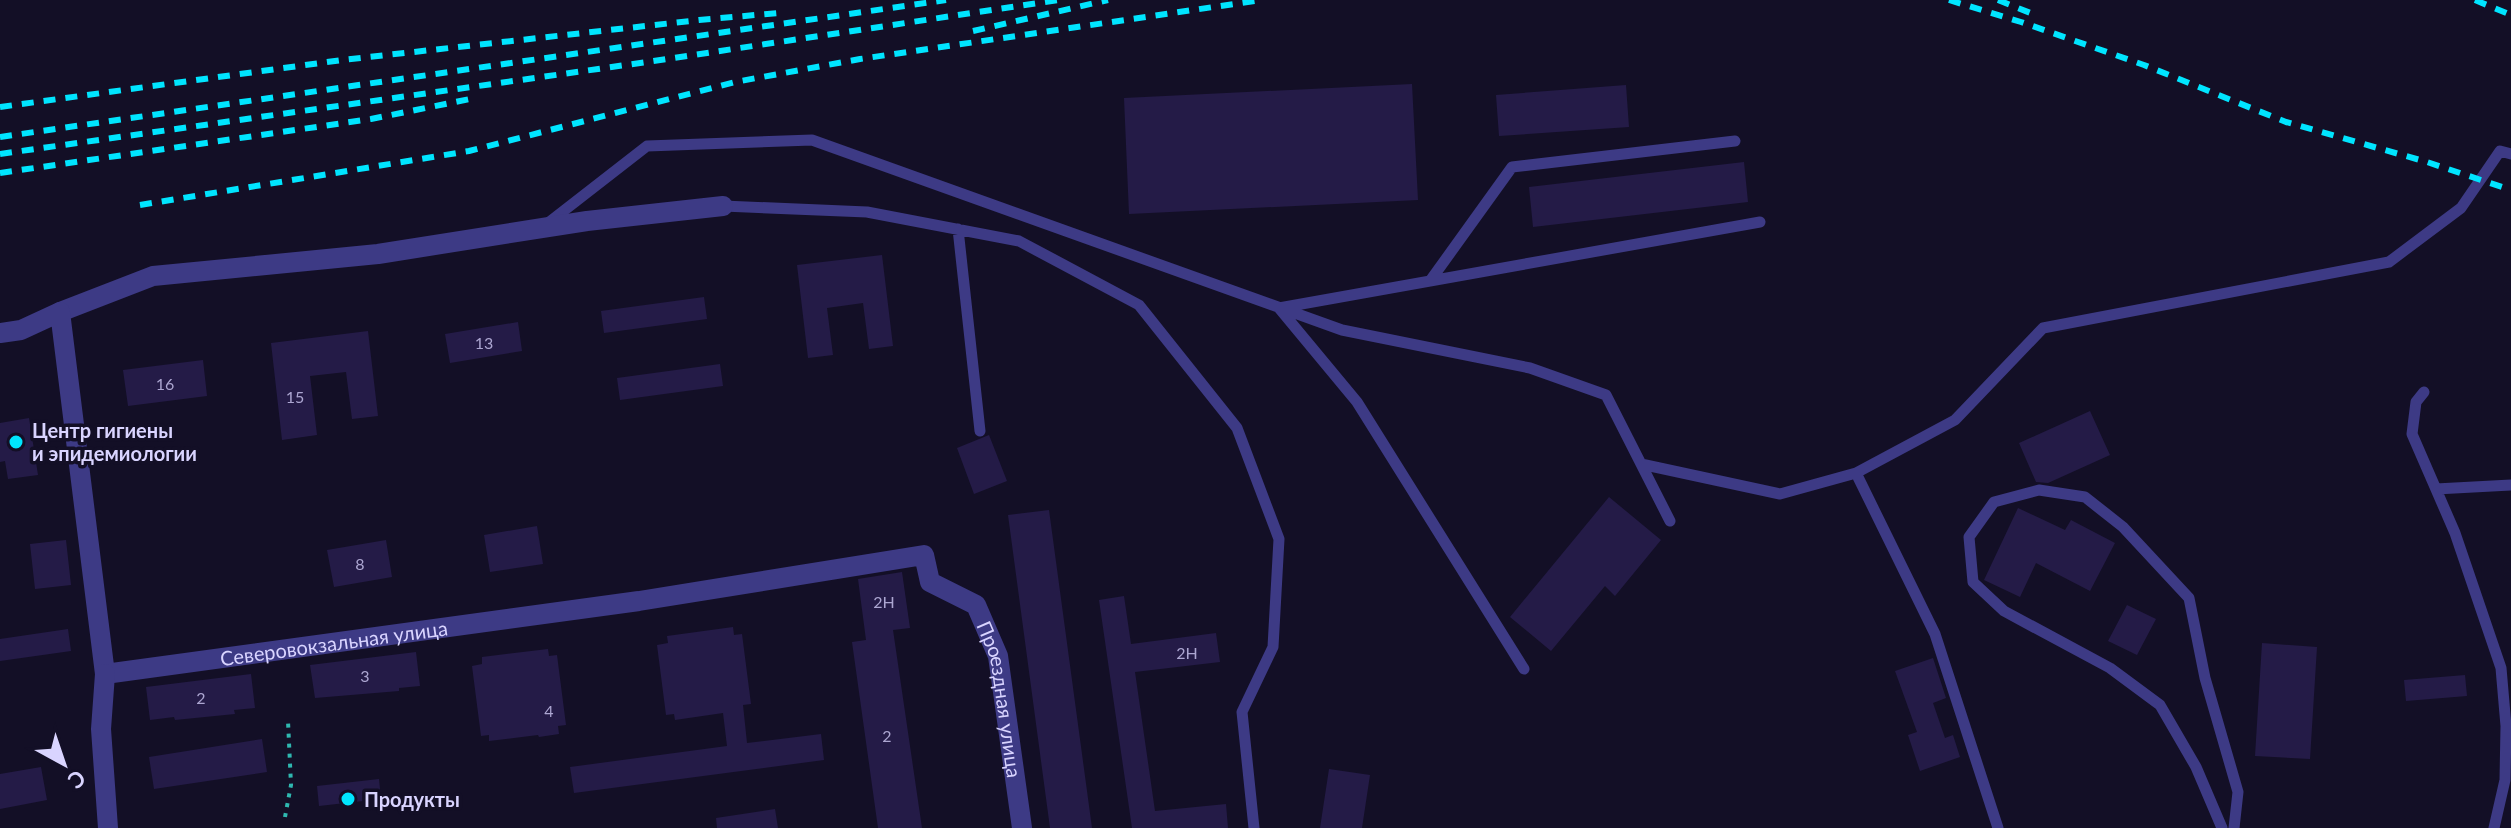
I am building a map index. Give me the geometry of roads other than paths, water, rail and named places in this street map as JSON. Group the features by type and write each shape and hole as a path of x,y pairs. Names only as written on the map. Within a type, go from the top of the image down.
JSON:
{"street":[{"path":"0,333 21,330 153,276 378,254 541,228 723,206"},
{"path":"60,312 105,674 101,729 108,828"},
{"name":"Северовокзальная улица","path":"105,674 639,601 924,555"},
{"name":"Проездная улица","path":"924,555 930,582 976,605 998,656 1022,828"}],"lane":[{"path":"541,228 647,146 812,140 1342,330 1530,368 1606,395 1670,521"},
{"path":"1430,281 1512,167 1735,141"},
{"path":"1641,464 1780,494 1856,473 1955,420 2043,328 2389,262 2461,208 2500,151 2511,154"},
{"path":"723,206 867,212 1019,241 1139,305 1237,428 1279,539 1273,647 1242,712 1254,828"},
{"path":"1279,308 1760,222"},
{"path":"958,229 980,431"},
{"path":"1279,308 1357,402 1524,669"},
{"path":"2424,392 2416,402 2412,434 2455,533 2501,668 2506,726 2505,780 2494,828"},
{"path":"1856,473 1935,634 1998,828"},
{"path":"2436,489 2511,485"},
{"path":"2222,828 2196,767 2160,705 2110,668 2004,611 1973,582 1969,537 1994,502 2039,490 2085,497 2123,527 2189,598 2205,678 2238,792 2234,828"}],"railway":[{"path":"0,137 946,0"},
{"path":"0,154 1058,0"},
{"path":"973,31 1108,0"},
{"path":"140,205 469,151 735,82 860,59 1261,0"},
{"path":"1949,0 2144,65 2286,122 2427,162 2511,190"},
{"path":"1998,0 2038,16"},
{"path":"2475,0 2511,15"},
{"path":"0,107 342,60 778,13"},
{"path":"0,173 371,119 470,99"}],"place":[{"name":"Центр гигиены и эпидемиологии","path":"16,442"},
{"name":"Продукты","path":"348,799"}]}
